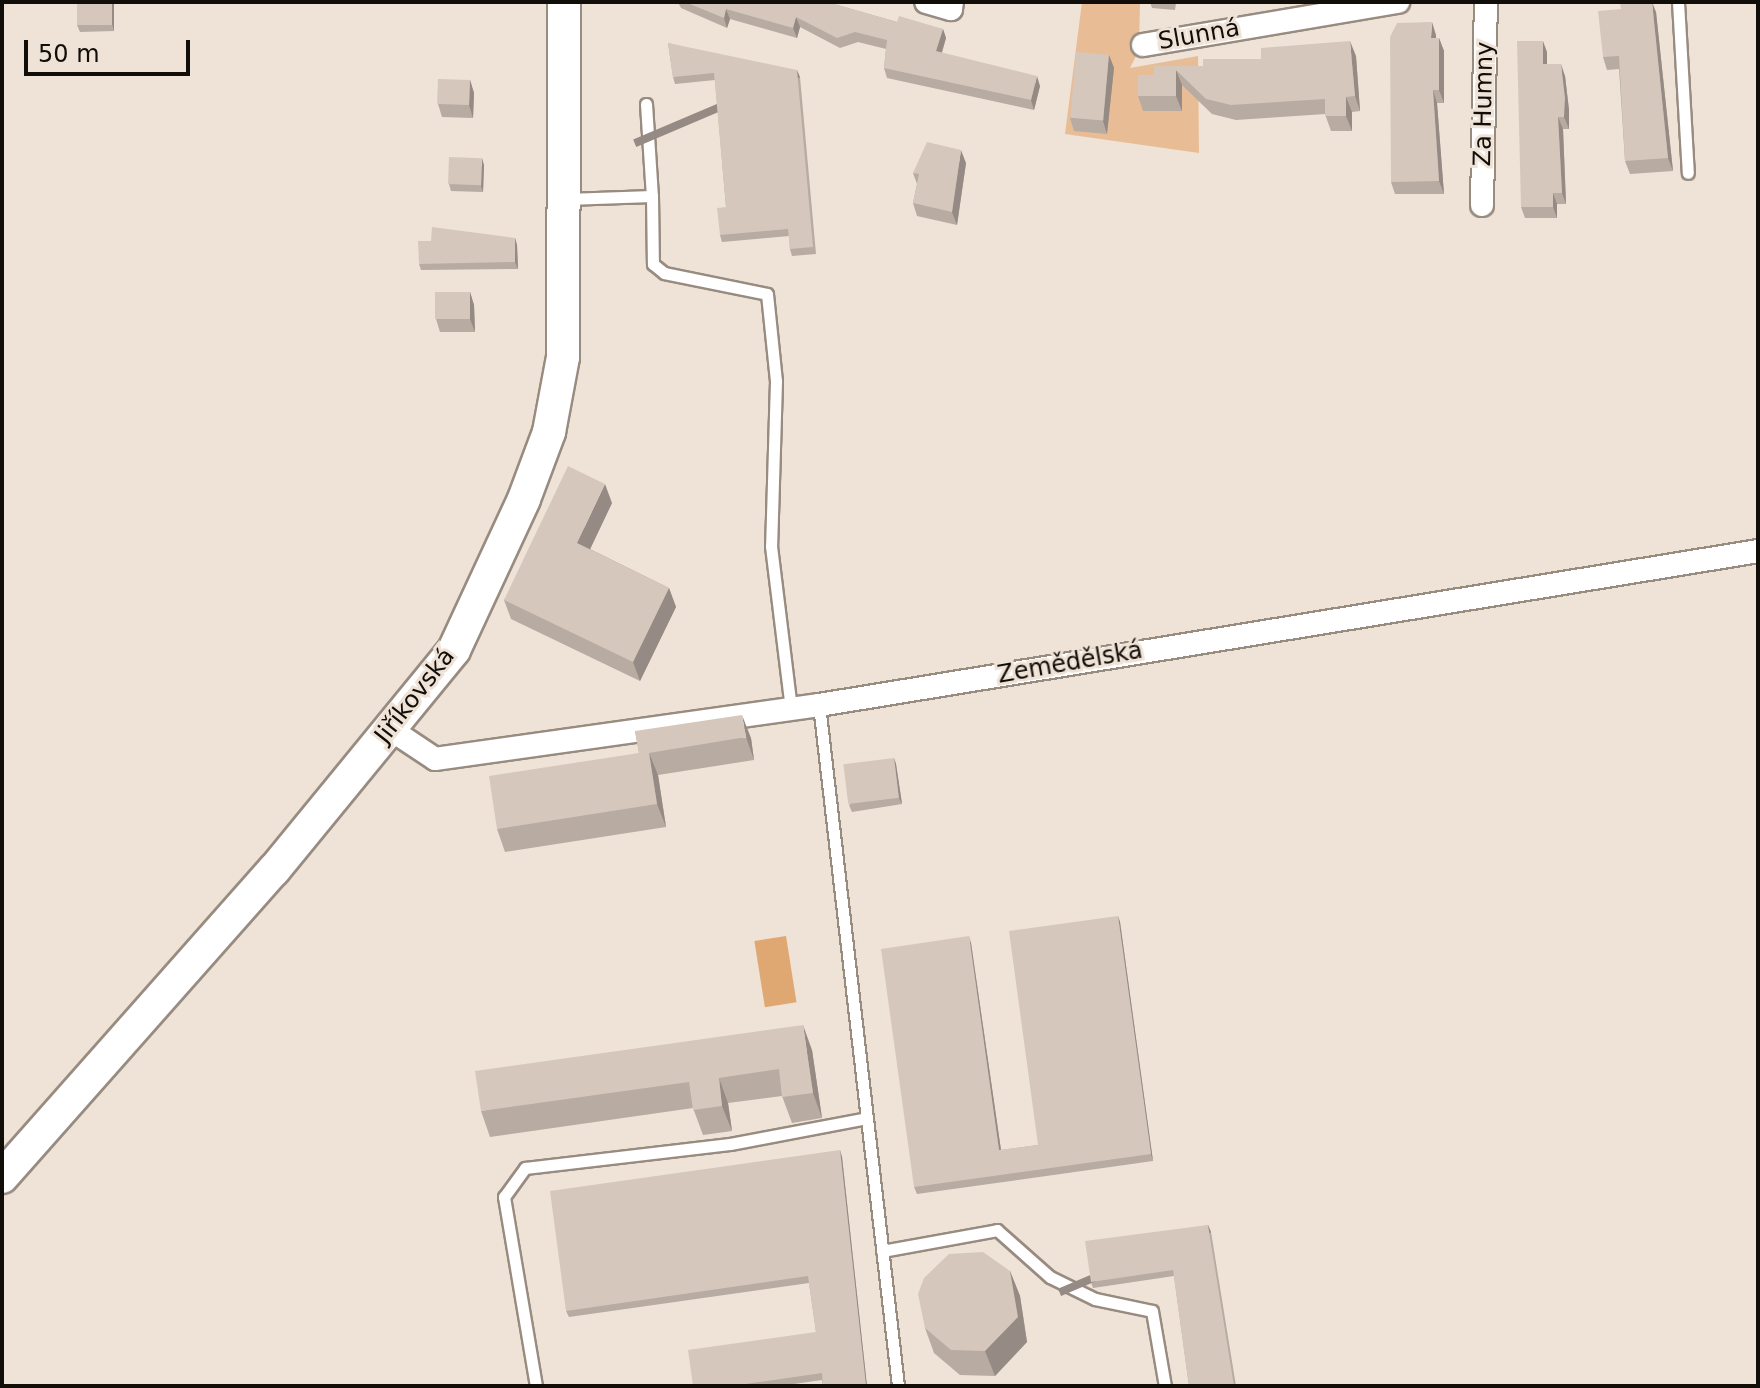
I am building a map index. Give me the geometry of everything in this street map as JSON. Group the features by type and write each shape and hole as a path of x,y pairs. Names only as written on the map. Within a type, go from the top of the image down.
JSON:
{"street":[{"name":"Jiříkovská","path":"2,1177 390,729 454,650 549,432 563,357 566,199 564,2"},
{"path":"926,2 951,9 952,2"},
{"name":"Slunná","path":"1143,45 1398,2"},
{"name":"Za Humny","path":"1482,205 1486,2"},
{"name":"Zemědělská","path":"390,729 435,759 819,705 1758,551"}],"lane":[{"path":"1678,2 1688,173"},
{"path":"646,104 653,264 664,273 767,294 776,381 771,546 791,709"},
{"path":"566,199 652,196"},
{"path":"819,705 898,1386"},
{"path":"536,1386 504,1197 525,1168 730,1144 867,1118"},
{"path":"882,1251 997,1230 1050,1277 1095,1299 1152,1311 1165,1386"}],"shaded area":[{"path":"1082,2 1140,2 1139,50 1130,68 1198,56 1199,153 1065,134"},
{"path":"786,936 796,1002 765,1007 754,941"}],"building":[{"path":"77,2 112,2 112,25 77,25"},
{"path":"685,2 827,2 897,22 899,16 943,29 936,51 1037,76 1031,100 884,68 887,40 855,32 837,38 796,17 793,28 726,9 724,18"},
{"path":"1620,2 1652,2 1668,158 1625,161 1619,56 1603,57 1598,11 1621,9"},
{"path":"1432,22 1431,38 1439,38 1439,90 1433,90 1439,181 1391,182 1390,37 1397,23"},
{"path":"1350,41 1355,96 1346,97 1346,116 1325,116 1325,99 1231,105 1206,99 1176,70 1176,96 1138,96 1138,75 1154,75 1154,66 1203,66 1203,59 1261,59 1261,48"},
{"path":"1517,41 1543,41 1543,64 1561,64 1565,98 1564,117 1558,117 1562,193 1553,193 1553,207 1521,207"},
{"path":"668,43 797,70 813,247 790,249 788,229 720,235 717,208 726,207 714,73 673,77"},
{"path":"1076,52 1109,55 1103,121 1070,118"},
{"path":"438,79 470,80 469,105 437,104"},
{"path":"927,142 961,150 952,212 913,203 919,174 913,173"},
{"path":"449,157 482,158 481,185 448,184"},
{"path":"432,227 515,238 515,262 419,264 418,241 431,241"},
{"path":"435,292 470,292 470,319 435,319"},
{"path":"568,466 605,484 577,543 669,588 633,662 504,600"},
{"path":"742,715 746,737 649,753 657,804 497,829 489,776 639,753 635,731"},
{"path":"894,758 899,798 848,804 843,764"},
{"path":"1118,916 1151,1154 914,1187 881,949 969,936 999,1150 1038,1145 1009,931"},
{"path":"803,1025 813,1093 782,1097 779,1069 719,1078 722,1106 693,1110 689,1082 481,1111 475,1071"},
{"path":"840,1150 866,1386 823,1386 822,1373 732,1386 693,1386 688,1350 816,1332 808,1276 566,1311 550,1191"},
{"path":"1208,1225 1234,1386 1189,1386 1173,1270 1091,1282 1085,1241"},
{"path":"983,1252 1010,1271 1018,1317 985,1351 951,1350 925,1328 918,1294 924,1278 949,1254"}]}
